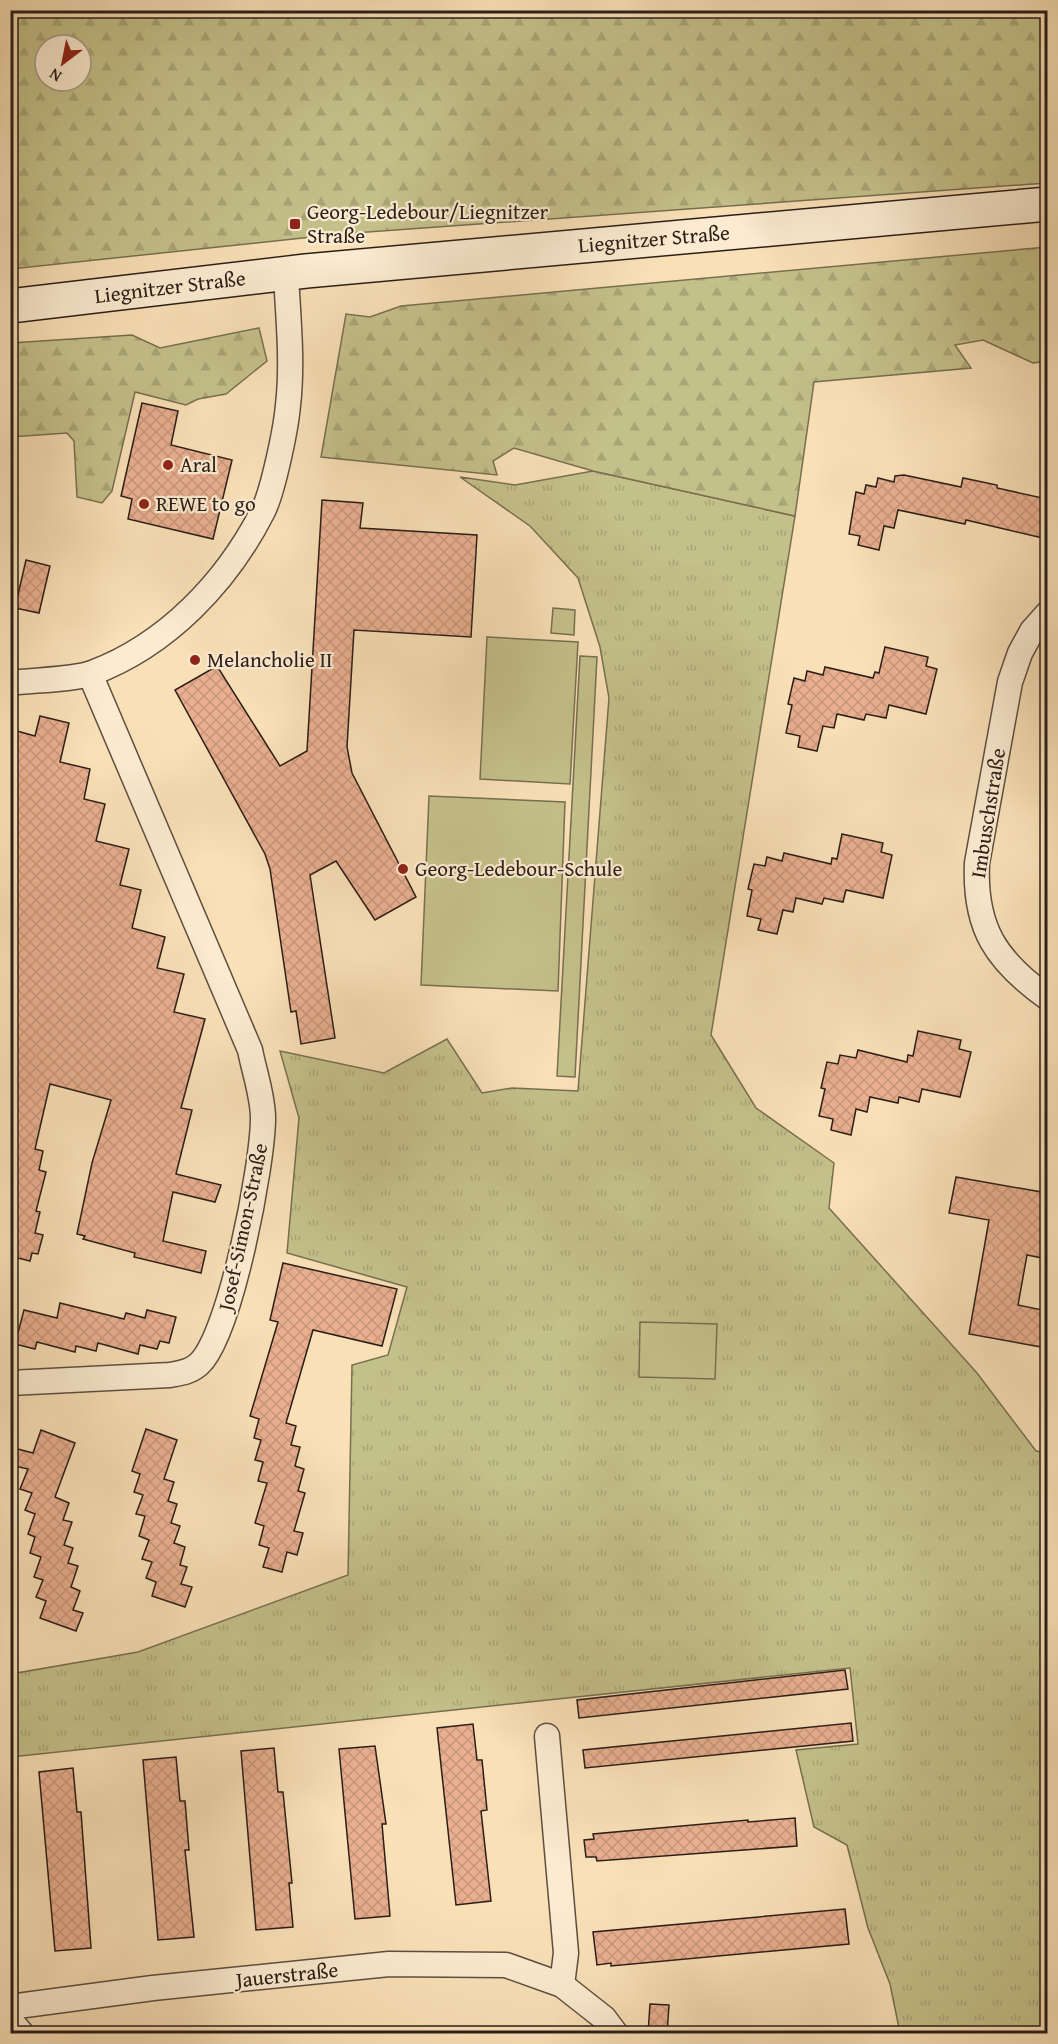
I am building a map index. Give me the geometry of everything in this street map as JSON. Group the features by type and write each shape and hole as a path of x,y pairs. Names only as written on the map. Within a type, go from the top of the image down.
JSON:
{"main road":[{"name":"Liegnitzer Straße","path":"10,306 286,274 1047,204"}],"street":[{"path":"10,682 90,674 143,646 192,609 223,577 264,510 288,405 286,274"},
{"name":"Imbuschstraße","path":"1047,614 1032,631 1020,653 1010,682 979,854 976,894 986,933 1001,958 1047,998"},
{"name":"Josef-Simon-Straße","path":"10,1383 170,1375 187,1372 200,1363 213,1344 223,1322 234,1283 262,1150 263,1114 250,1050 90,674"},
{"path":"548,1736 566,1953 562,1985"},
{"name":"Jauerstraße","path":"10,2007 130,1991 389,1964 506,1965 562,1985 604,2018 616,2034"},
{"path":"10,2020 22,2034"}],"green space":[{"path":"10,11 1047,11 1047,183 340,234 11,269"},
{"path":"1047,247 1047,361 1033,363 983,340 955,345 971,368 814,382 795,516 593,471 514,448 493,461 497,475 321,457 346,314 370,317 401,306"},
{"path":"259,328 267,361 226,394 198,399 186,405 135,392 112,491 102,503 77,497 74,441 67,433 11,437 11,343 132,335 160,348"},
{"path":"593,471 795,516 711,1035 756,1108 834,1163 829,1208 977,1373 1036,1451 1047,1453 1047,2033 900,2033 890,1984 868,1928 847,1845 814,1827 796,1750 858,1744 850,1668 11,1757 11,1674 138,1652 348,1575 352,1365 388,1355 407,1287 287,1253 299,1118 280,1051 384,1073 447,1039 482,1093 512,1088 578,1091 609,698 600,647 578,578 530,526 460,477 515,485"},
{"path":"553,608 575,610 574,635 551,633"},
{"path":"487,637 578,642 570,784 480,779"},
{"path":"580,656 597,657 575,1077 557,1076"},
{"path":"429,796 565,802 558,991 421,985"},
{"path":"640,1322 717,1324 715,1379 639,1377"}],"building":[{"path":"142,403 178,411 171,445 232,460 213,539 128,519 132,499 121,496"},
{"path":"904,475 961,487 963,478 1047,499 1047,539 966,520 965,524 898,510 894,528 884,526 879,550 858,545 860,536 849,534 856,492 864,494 866,485 876,487 878,478 894,482 895,476"},
{"path":"322,500 363,503 360,528 477,535 471,637 354,630 347,747 352,773 416,897 375,920 336,861 310,875 335,1038 301,1044 296,1011 291,1012 270,869 265,854 175,690 217,666 280,766 307,751"},
{"path":"26,560 50,566 39,613 15,608"},
{"path":"885,647 928,657 926,666 937,669 926,714 889,705 886,718 866,714 864,720 837,714 834,728 823,726 817,751 798,747 800,736 786,733 792,705 788,704 794,678 805,681 807,671 823,675 825,667 873,678 875,672 879,673"},
{"path":"40,716 69,723 60,762 90,769 84,799 105,804 96,841 129,849 120,885 141,890 132,928 165,937 157,968 184,974 174,1012 205,1019 181,1108 192,1110 176,1174 221,1185 215,1202 173,1192 163,1241 206,1251 201,1273 134,1257 135,1253 83,1239 85,1236 77,1234 92,1163 111,1100 50,1084 35,1149 43,1151 39,1170 46,1172 36,1211 40,1212 35,1233 43,1235 38,1254 32,1253 30,1261 10,1256 10,729 35,736"},
{"path":"842,834 883,843 881,852 892,855 883,898 846,890 843,902 824,898 822,904 796,898 793,912 783,910 777,934 758,930 761,919 747,916 752,890 748,889 754,864 765,866 767,857 782,861 784,853 831,864 832,858 837,859"},
{"path":"918,1031 961,1040 959,1049 971,1052 960,1097 922,1089 919,1102 899,1097 898,1103 870,1097 867,1112 856,1109 851,1135 831,1130 833,1119 819,1116 825,1089 821,1088 827,1062 838,1064 840,1055 856,1058 858,1050 907,1062 908,1055 913,1056"},
{"path":"956,1177 1047,1193 1047,1259 1027,1255 1018,1305 1047,1311 1047,1348 969,1334 989,1220 949,1213"},
{"path":"283,1263 397,1289 382,1346 313,1330 286,1423 296,1426 291,1445 300,1447 295,1466 304,1469 298,1491 305,1493 294,1531 303,1533 297,1555 287,1552 282,1572 263,1567 269,1548 259,1545 264,1526 255,1523 267,1483 258,1481 263,1462 255,1460 261,1440 254,1438 259,1419 250,1416 278,1322 270,1320"},
{"path":"60,1303 124,1319 126,1313 145,1318 147,1310 176,1317 169,1343 160,1341 157,1349 140,1345 138,1354 98,1343 96,1351 76,1346 75,1352 37,1342 35,1349 15,1344 24,1310 57,1318"},
{"path":"146,1429 177,1440 164,1479 174,1482 168,1501 177,1504 171,1523 180,1526 174,1543 185,1547 180,1565 187,1567 181,1584 192,1587 185,1607 152,1596 156,1582 146,1578 152,1562 142,1559 149,1540 139,1536 145,1516 136,1514 143,1495 134,1492 140,1474 132,1471"},
{"path":"41,1430 75,1443 55,1497 69,1503 63,1520 72,1522 64,1545 73,1548 68,1563 78,1566 71,1587 80,1591 73,1610 83,1613 76,1631 40,1618 46,1601 36,1597 43,1580 34,1577 41,1557 30,1553 35,1537 28,1534 35,1514 25,1510 32,1493 20,1489 28,1469 10,1465 10,1447 33,1453"},
{"path":"845,1670 848,1689 579,1718 577,1700"},
{"path":"851,1723 853,1741 585,1768 583,1750"},
{"path":"473,1724 477,1760 482,1760 487,1810 481,1811 491,1901 456,1905 437,1728"},
{"path":"375,1746 386,1824 382,1824 390,1916 355,1919 339,1749"},
{"path":"274,1748 278,1792 283,1792 292,1883 289,1883 293,1927 256,1930 241,1751"},
{"path":"176,1757 180,1801 185,1801 189,1850 185,1850 194,1937 158,1940 143,1760"},
{"path":"73,1768 77,1812 81,1812 91,1948 55,1951 39,1772"},
{"path":"795,1818 797,1846 597,1861 596,1857 586,1857 584,1840 594,1839 593,1834"},
{"path":"845,1909 849,1944 611,1966 611,1963 597,1965 593,1932"},
{"path":"650,2004 669,2005 667,2034 648,2034"}],"place":[{"name":"Georg-Ledebour/Liegnitzer Straße","path":"295,224"},
{"name":"Aral","path":"168,465"},
{"name":"REWE to go","path":"144,504"},
{"name":"Melancholie II","path":"195,660"},
{"name":"Georg-Ledebour-Schule","path":"403,869"}]}
